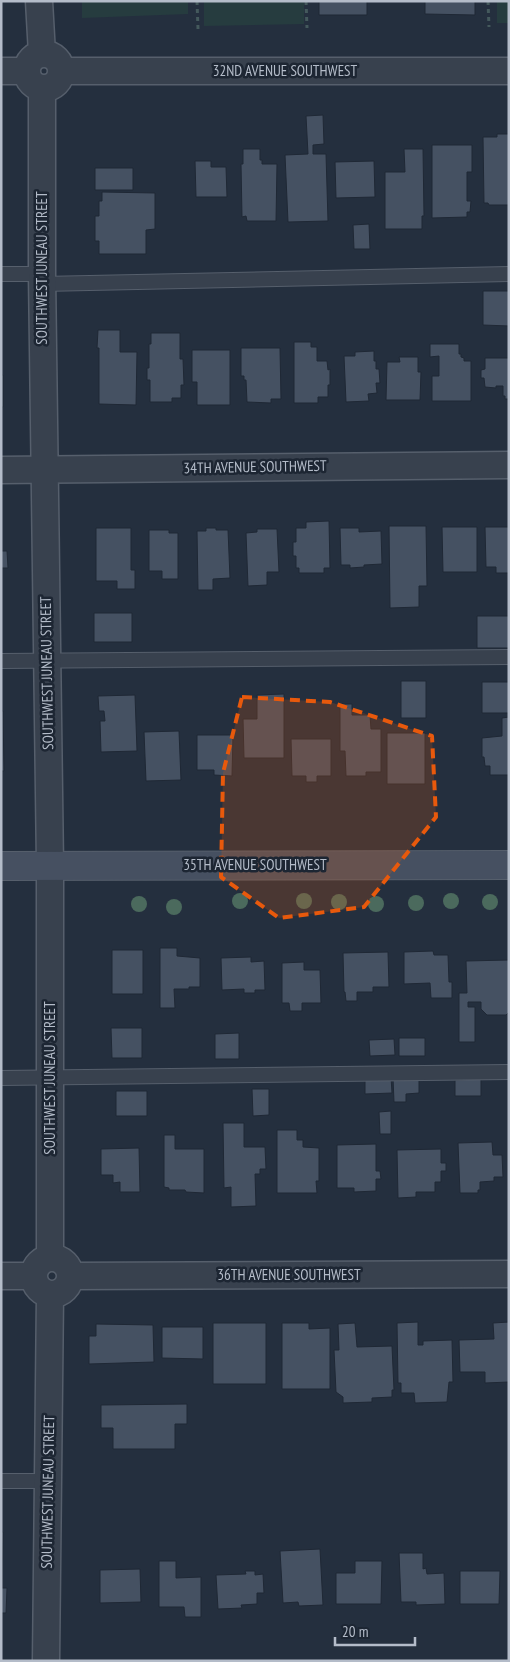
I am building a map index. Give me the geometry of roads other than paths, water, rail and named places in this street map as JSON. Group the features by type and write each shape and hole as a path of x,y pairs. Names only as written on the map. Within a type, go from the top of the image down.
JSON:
{"main road":[{"name":"35TH AVENUE SOUTHWEST","path":"1,866 509,865"}],"street":[{"name":"SOUTHWEST JUNEAU STREET","path":"39,1 37,71 42,279 50,866 50,1078 44,1276 48,1481 46,1661"},
{"path":"1,71 37,71"},
{"name":"32ND AVENUE SOUTHWEST","path":"37,71 48,88 58,82 61,71 509,71"},
{"name":"34TH AVENUE SOUTHWEST","path":"1,470 509,465"},
{"name":"36TH AVENUE SOUTHWEST","path":"44,1276 59,1293 68,1285 70,1276 509,1274"},
{"path":"1,1276 44,1276"}],"lane":[{"path":"1,274 42,279 509,274"},
{"path":"1,661 509,657"},
{"path":"1,1078 509,1072"},
{"path":"1,1481 48,1481"}]}
